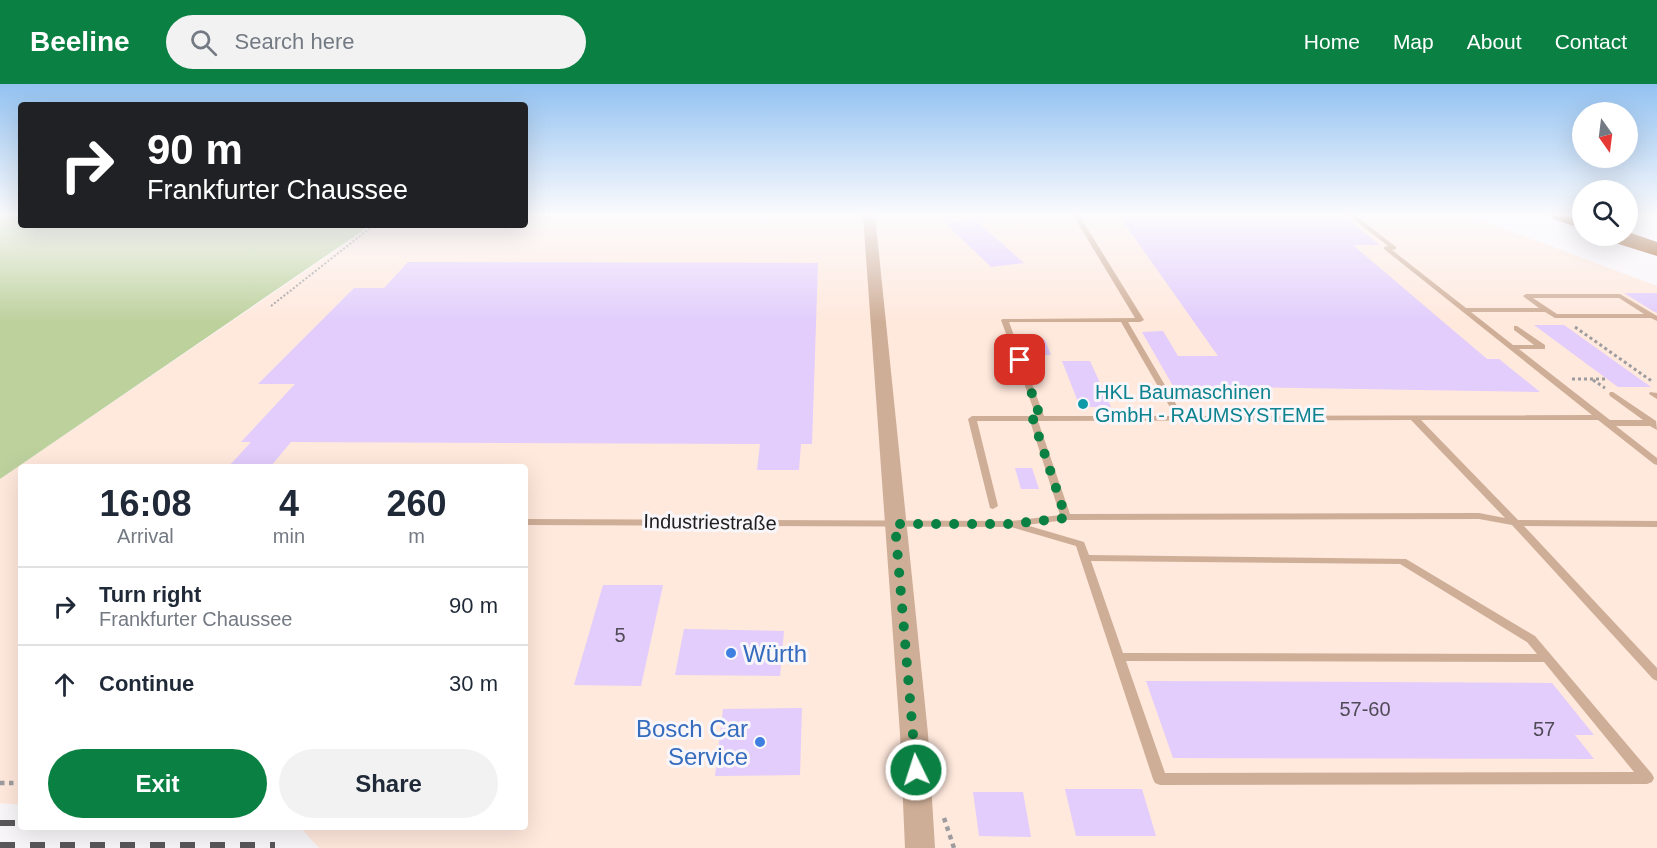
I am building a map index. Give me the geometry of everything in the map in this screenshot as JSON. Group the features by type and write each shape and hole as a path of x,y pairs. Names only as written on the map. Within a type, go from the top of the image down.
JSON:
{"street":[{"path":"872,251 914,734 920,848"}],"lane":[{"path":"1066,518 1005,320 1140,320 1098,251"},
{"path":"1389,251 1657,462"},
{"path":"1526,296 1620,296 1654,318 1555,316 1526,296"},
{"path":"1464,310 1547,310"},
{"path":"1123,320 1180,418"},
{"path":"1511,347 1542,347 1517,328"},
{"path":"1613,394 1655,424"},
{"path":"1413,417 1656,674"},
{"path":"993,506 972,419 1413,417 1603,420 1655,424"},
{"path":"1011,524 1066,518 1479,516 1515,524 1657,524"},
{"name":"Industriestraße","path":"528,522 1011,524"},
{"path":"1011,524 1080,544 1160,778 1647,778 1531,639 1402,561 1085,558"},
{"path":"1119,657 1547,658"}],"path":[{"path":"271,306 341,251"},
{"path":"1569,323 1657,385"},
{"path":"1551,378 1606,379"},
{"path":"0,783 18,783"}],"shaded area":[{"path":"335,251 1563,251 1657,286 1657,848 319,848 303,830 528,830 528,464 22,464"},
{"path":"18,467 18,805 0,803 0,479"}],"green space":[{"path":"0,251 334,251 22,464 18,464 18,467 0,479"}],"building":[{"path":"974,251 1010,251 1024,263 991,267"},
{"path":"1144,251 1360,251 1487,359 1499,359 1540,392 1173,386 1142,332 1163,331 1178,356 1218,356"},
{"path":"408,262 818,263 812,444 801,444 799,470 757,470 760,444 291,442 273,464 231,464 251,442 241,442 295,384 258,384 354,288 384,288"},
{"path":"1624,293 1657,293 1657,313 1653,311"},
{"path":"1534,325 1564,325 1651,387 1618,387"},
{"path":"1022,339 1045,340 1051,355 1027,355"},
{"path":"1062,361 1090,361 1111,407 1080,407"},
{"path":"1015,468 1032,468 1039,489 1021,489"},
{"path":"603,585 663,585 641,686 574,685"},
{"name":"Würth","path":"684,629 784,631 780,676 675,675"},
{"path":"1146,681 1552,683 1594,735 1575,735 1594,759 1173,758"},
{"name":"Bosch Car Service","path":"802,708 800,775 715,776 723,709"},
{"path":"1065,789 1142,789 1156,836 1076,836"},
{"path":"973,792 1023,792 1031,837 979,836"}],"railway":[{"path":"0,823 18,823"},
{"path":"0,845 275,845"}],"place":[{"name":"HKL Baumaschinen GmbH - RAUMSYSTEME","path":"1083,404"},
{"name":"Würth","path":"731,653"},
{"name":"Bosch Car Service","path":"760,742"}],"route":[{"path":"916,770 895,524 1011,524 1066,518 1033,419 1041,419 1020,360"}]}
